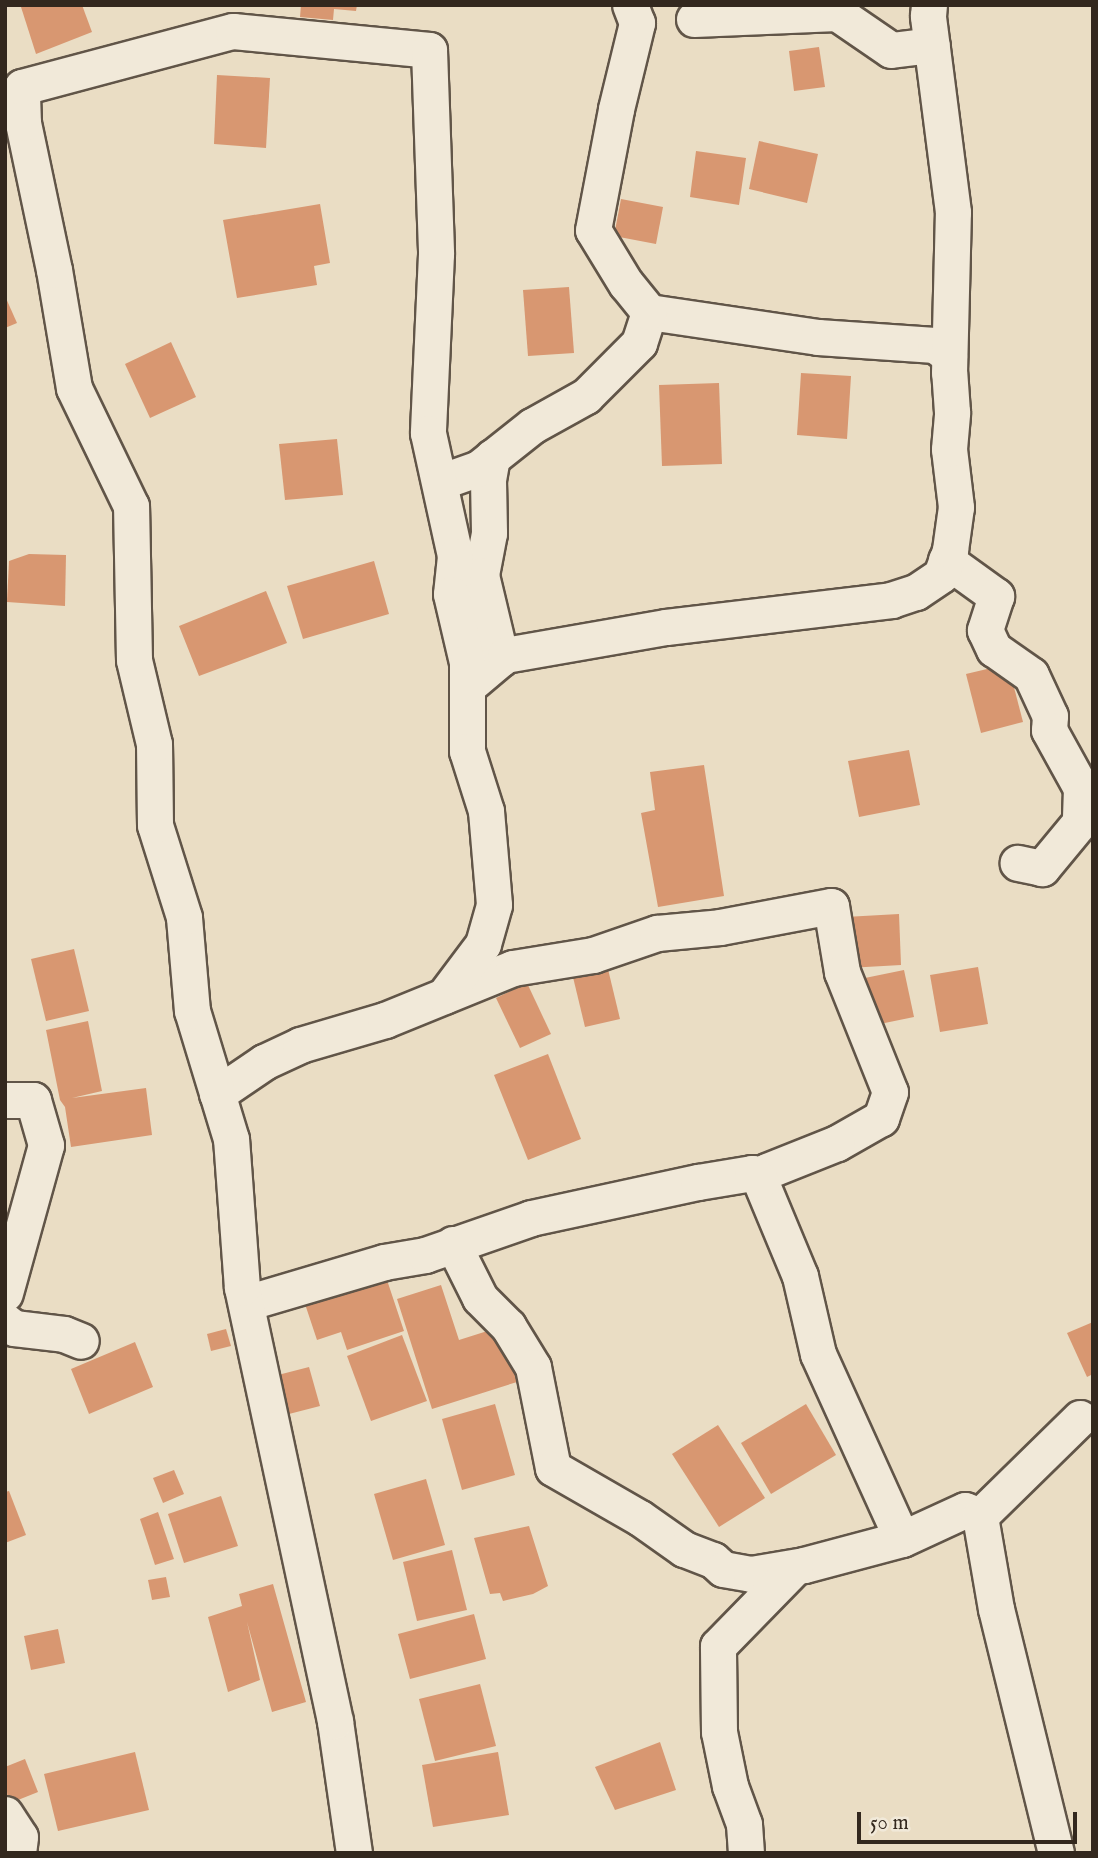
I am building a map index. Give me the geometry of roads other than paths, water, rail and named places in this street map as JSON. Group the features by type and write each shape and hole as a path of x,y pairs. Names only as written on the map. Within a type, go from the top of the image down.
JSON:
{"street":[{"path":"630,5 637,23 615,109 593,230 625,284 649,312 818,337 935,345 950,356"},
{"path":"468,686 505,655 666,627 891,600 916,592 941,575 956,507 948,449 952,412 950,356 953,212 929,5"},
{"path":"694,19 837,13 891,50 932,45"},
{"path":"354,1853 335,1721 246,1303 231,1139 191,1011 184,917 155,825 154,744 134,660 131,506 74,388 54,270 23,123 22,87 233,31 429,50 436,254 428,433 455,556 451,594 467,662 467,751 486,811 494,905 484,944 444,996"},
{"path":"440,482 479,468 532,426 586,396 639,343 649,312"},
{"path":"492,457 488,480 489,533 481,575 501,659"},
{"path":"946,560 996,596 985,630 994,649 1031,675 1050,716 1049,730 1081,788 1080,822 1042,868 1018,863"},
{"path":"217,1094 264,1062 300,1045 385,1020 513,968 593,955 657,933 720,927 831,906 842,972 890,1092 881,1118 836,1143 767,1171 760,1180"},
{"path":"5,1100 33,1100 46,1145 5,1293"},
{"path":"246,1303 453,1244 531,1218 752,1173 760,1180 800,1276 818,1354 902,1539"},
{"path":"453,1244 480,1298 508,1326 533,1367 553,1468 640,1518 684,1549 713,1560 723,1569 751,1573 795,1567 902,1539 965,1510 980,1516"},
{"path":"5,1321 14,1328 64,1334 81,1341"},
{"path":"980,1516 1080,1418"},
{"path":"980,1516 996,1609 1056,1853"},
{"path":"746,1853 744,1824 730,1786 719,1732 718,1646 795,1567"},
{"path":"5,1814 20,1837 18,1853"}]}
